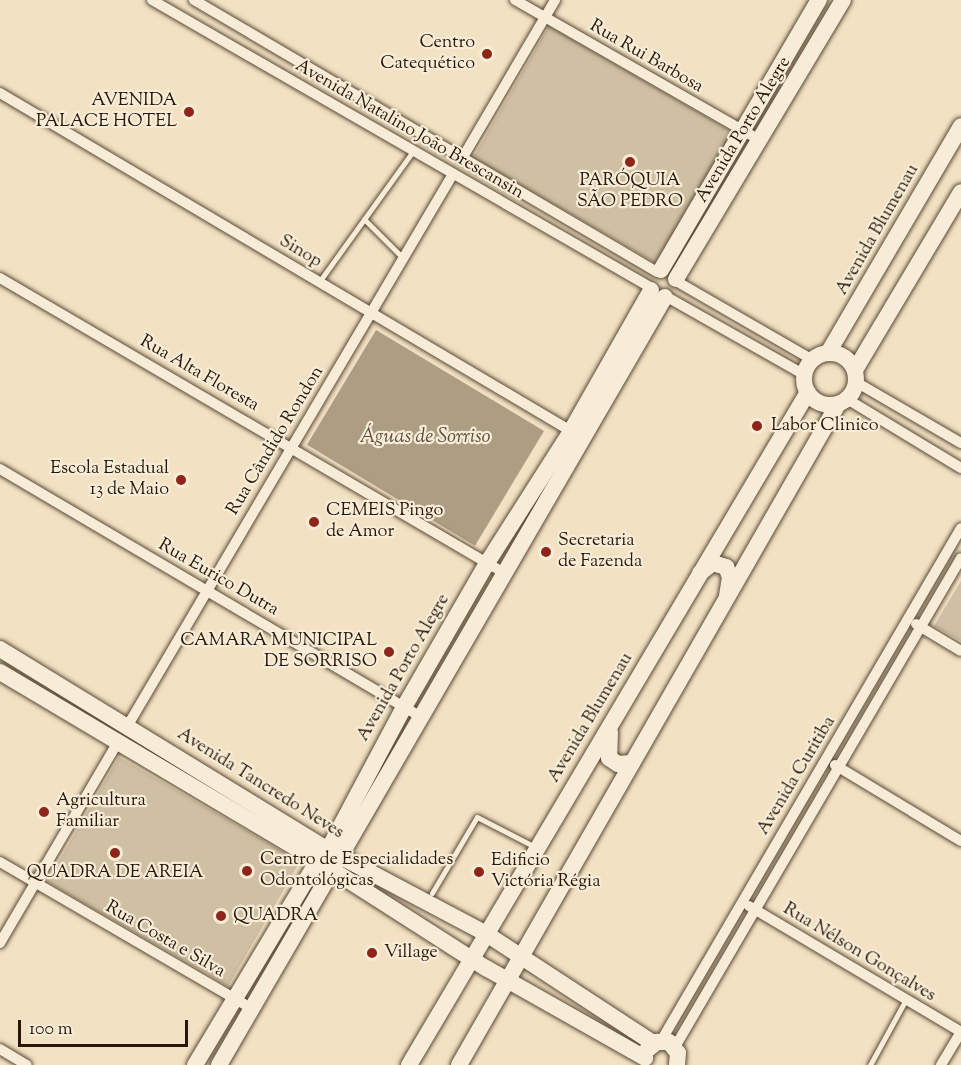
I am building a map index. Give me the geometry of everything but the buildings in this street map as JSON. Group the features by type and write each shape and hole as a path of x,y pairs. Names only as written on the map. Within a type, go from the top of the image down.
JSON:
{"street":[{"name":"Avenida Natalino João Brescansin","path":"152,0 453,174 663,284 813,370"},
{"name":"Avenida Natalino João Brescansin","path":"194,0 463,157 663,284 813,370"},
{"name":"Rua Rui Barbosa","path":"515,0 761,141"},
{"path":"463,157 555,0"},
{"name":"Avenida Porto Alegre","path":"195,1065 233,999 410,741 663,284 743,131 819,0"},
{"name":"Avenida Porto Alegre","path":"663,284 761,141 843,0"},
{"name":"Sinop","path":"0,93 578,435"},
{"name":"Avenida Blumenau","path":"409,1065 471,956 700,573 813,370 961,126"},
{"path":"413,151 424,134"},
{"name":"Rua Cândido Rondon","path":"128,725 453,174"},
{"path":"459,1065 510,981 519,956 725,606 961,192"},
{"name":"Rua Alta Floresta","path":"0,278 504,573"},
{"path":"961,443 855,376 845,358 813,370 821,403 842,401 961,468"},
{"name":"Avenida Porto Alegre","path":"219,1065 329,859 365,777 404,707 487,563 578,435"},
{"name":"Rua Eurico Dutra","path":"0,469 423,718"},
{"name":"Avenida Curitiba","path":"666,1055 741,901 961,528"},
{"name":"Avenida Curitiba","path":"666,1055 840,768 961,558"},
{"path":"700,573 713,563 726,567 730,577 725,606"},
{"path":"908,619 961,651"},
{"name":"Avenida Tancredo Neves","path":"0,649 128,725 510,981 666,1055"},
{"name":"Avenida Tancredo Neves","path":"0,672 118,742 329,859 485,933 666,1055"},
{"path":"614,720 607,754 618,764 632,763"},
{"path":"0,943 118,742"},
{"path":"826,760 961,841"},
{"path":"365,777 381,786"},
{"name":"Rua Costa e Silva","path":"0,862 251,1008"},
{"name":"Rua Nélson Gonçalves","path":"741,901 905,1001 961,1032"},
{"path":"942,1065 961,1032"},
{"path":"0,1049 27,1065"}],"lane":[{"path":"319,282 413,151"},
{"path":"364,219 404,258"},
{"path":"432,893 477,818 536,847"},
{"path":"870,1065 905,1001"}],"shaded area":[{"name":"PARÓQUIA SÃO PEDRO","path":"549,26 735,134 659,265 473,158"},
{"path":"961,581 961,641 934,626"},
{"path":"119,757 300,862 228,986 47,882"}],"water":[{"name":"Águas de Sorriso","path":"376,330 544,431 475,546 307,445"}],"place":[{"name":"Centro Catequético","path":"487,54"},
{"name":"AVENIDA PALACE HOTEL","path":"189,112"},
{"name":"PARÓQUIA SÃO PEDRO","path":"630,162"},
{"name":"Labor Clinico","path":"757,426"},
{"name":"Escola Estadual 13 de Maio","path":"181,480"},
{"name":"CEMEIS Pingo de Amor","path":"314,522"},
{"name":"Secretaria de Fazenda","path":"546,552"},
{"name":"CAMARA MUNICIPAL DE SORRISO","path":"389,652"},
{"name":"Agricultura Familiar","path":"44,812"},
{"name":"QUADRA DE AREIA","path":"115,853"},
{"name":"Centro de Especialidades Odontológicas","path":"247,871"},
{"name":"Edificio Victória Régia","path":"479,872"},
{"name":"QUADRA","path":"221,916"},
{"name":"Village","path":"372,953"}]}
